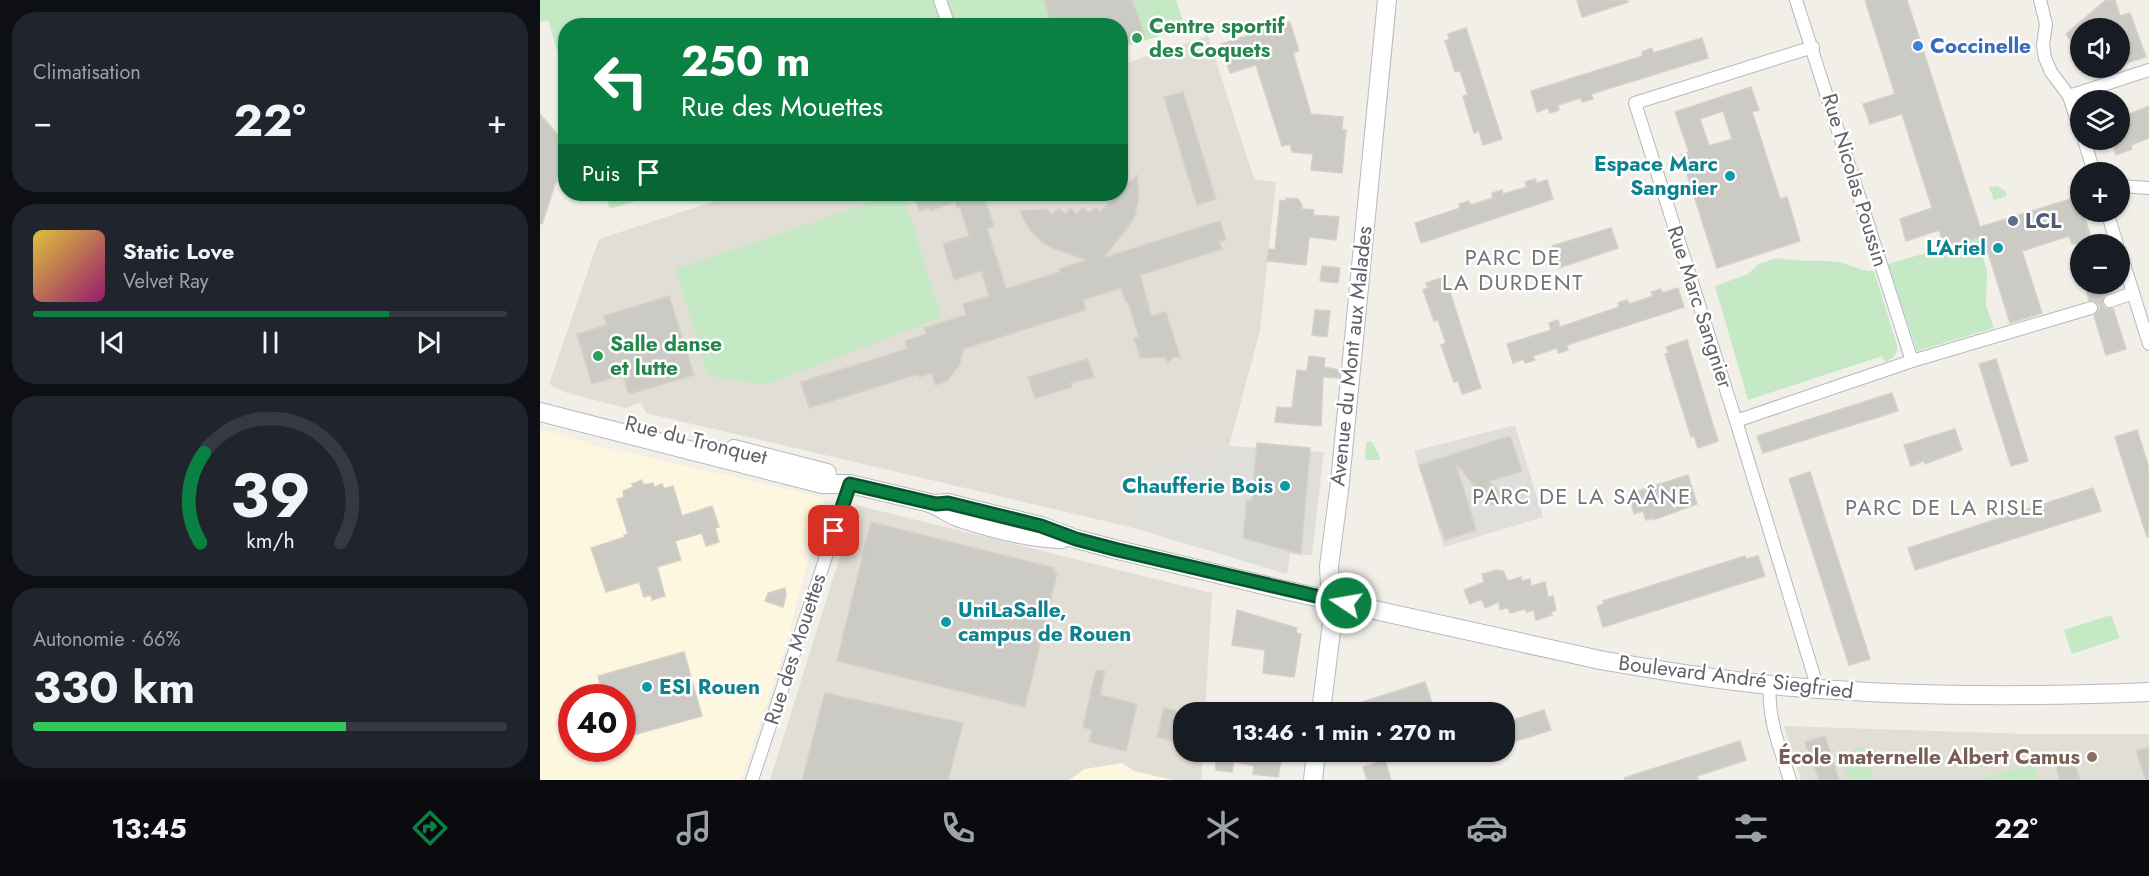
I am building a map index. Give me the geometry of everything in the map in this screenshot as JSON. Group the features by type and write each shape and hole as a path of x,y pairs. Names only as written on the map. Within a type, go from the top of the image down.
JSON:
{"street":[{"path":"940,0 946,18"},
{"name":"Avenue du Mont aux Malades","path":"1322,702 1331,632 1329,566 1340,482 1387,0"},
{"name":"Rue Nicolas Poussin","path":"1796,0 1813,46 1912,361"},
{"path":"2040,0 2046,24 2043,45 2045,58 2051,72 2070,99"},
{"name":"Rue Marc Sangnier","path":"1813,46 1635,104 1818,689"},
{"path":"2069,96 2149,70"},
{"path":"2130,187 2149,188"},
{"path":"2130,283 2149,344"},
{"path":"2110,301 2133,293"},
{"path":"1736,421 1912,361 2091,308"},
{"name":"Rue du Tronquet","path":"540,401 824,472 850,484 936,504 948,503 1041,526 1076,539 1118,550 1331,600"},
{"name":"Rue du Tronquet","path":"540,412 822,484 850,484"},
{"name":"Rue des Mouettes","path":"752,780 850,484"},
{"name":"Boulevard André Siegfried","path":"1331,600 1600,660 1770,684 1900,694 1999,696 2149,692"},
{"path":"1770,684 1771,720 1790,780"},
{"path":"1313,780 1315,762"}],"shaded area":[{"path":"1208,36 1254,179 1276,182 1260,331 1229,446 1143,473 1130,527 646,413 641,402 626,408 567,393 549,384 599,239 715,201 1128,201 1128,63"},
{"path":"1515,425 1543,517 1444,547 1414,451"},
{"path":"540,430 562,434 594,445 825,498 785,648 741,780 540,780"},
{"path":"1229,446 1324,452 1312,555 1290,554 1287,574 1130,527 1143,473"},
{"path":"856,505 1212,593 1206,702 1173,702 1173,762 1202,762 1201,780 1173,780 1134,771 1122,763 1084,769 1069,780 948,780 962,723 825,693 802,780 770,780"},
{"path":"1784,726 2028,734 2149,734 2149,780 1801,780"},
{"path":"1122,763 1134,771 1173,780 1069,780 1084,769"}],"green space":[{"name":"Centre sportif des Coquets","path":"540,0 1176,0 1185,28 1128,46 1128,18 558,18 558,52 548,20 540,22"},
{"path":"1391,23 1395,23 1369,279 1366,279"},
{"path":"1997,186 2005,191 2007,196 1994,200 1989,187"},
{"path":"607,201 636,201 610,209"},
{"path":"875,201 906,201 941,318 764,385 708,376 676,269"},
{"path":"1978,238 1987,272 1986,305 1994,328 1917,351 1888,264"},
{"path":"1776,258 1838,262 1874,271 1897,345 1894,356 1885,362 1882,356 1748,400 1715,286 1748,274 1757,265"},
{"path":"1372,442 1380,457 1379,460 1365,458 1366,443"},
{"path":"2111,615 2120,638 2072,654 2064,630"},
{"path":"1863,747 1874,780 1848,780 1840,754"},
{"path":"2034,764 2039,780 1978,780"}],"building":[{"path":"1044,0 1132,0 1145,36 1128,41 1128,18 1050,18"},
{"path":"1577,0 1627,0 1628,2 1582,17"},
{"path":"1865,0 1907,0 1980,227 2070,199 2070,222 2086,222 2090,234 2070,234 2070,239 2069,236 2022,251 2042,313 2010,323 1983,236 1944,248 1939,230 1906,241 1900,219 1932,208 1902,114 1870,124 1863,104 1895,94"},
{"path":"2106,0 2115,0 2120,16 2130,13 2146,57 2130,62 2130,18 2085,18"},
{"path":"1280,17 1283,25 1290,22 1299,51 1293,53 1311,114 1343,117 1342,130 1346,130 1342,173 1311,170 1313,154 1292,152 1290,144 1282,146 1256,65 1230,73 1221,44 1268,29 1266,22"},
{"path":"1466,28 1502,139 1483,145 1479,131 1474,133 1463,96 1468,95 1460,71 1455,72 1445,41 1449,39 1448,34"},
{"path":"1702,38 1708,58 1591,94 1593,99 1582,102 1581,98 1558,105 1559,110 1550,113 1548,108 1537,112 1531,91 1643,56 1642,52 1652,48 1653,53"},
{"name":"Espace Marc Sangnier","path":"1751,87 1759,110 1752,112 1780,199 1787,197 1800,241 1717,268 1681,155 1689,152 1675,112","holes":["1723,111 1732,139 1709,146 1700,119"]},
{"path":"1183,92 1216,199 1197,205 1164,97"},
{"path":"2149,106 2149,138 2131,145 2132,149 2130,150 2130,114"},
{"path":"540,114 558,135 558,175 542,224 540,223"},
{"path":"2114,150 2129,150 2116,155"},
{"path":"1137,175 1139,195 1135,215 1103,258 1220,221 1226,240 1219,242 1222,249 1140,275 1151,316 1166,312 1180,357 1174,357 1168,362 1164,357 1140,358 1134,338 1139,337 1121,288 1083,300 1085,310 963,349 960,364 947,381 935,385 932,373 919,377 918,374 809,408 801,382 907,349 905,341 926,334 924,328 966,315 963,304 989,296 981,271 954,280 943,244 969,236 960,207 957,208 955,202 930,211 929,208 919,211 915,201 985,201 994,227 987,228 1006,289 1060,272 1059,269 1087,260 1042,242 1030,230 1020,211 1047,209 1052,215 1059,208 1065,214 1071,208 1077,214 1083,207 1089,213 1096,207 1100,212 1111,201 1128,201 1128,183"},
{"path":"1535,179 1537,183 1547,180 1553,199 1421,243 1415,223 1460,208 1459,204 1469,201 1470,205 1493,198 1492,193 1502,190 1503,194 1527,187 1525,182"},
{"path":"1286,198 1298,199 1302,209 1314,210 1313,215 1339,217 1336,240 1309,237 1306,265 1267,261 1269,249 1275,250 1280,200 1286,201"},
{"path":"1611,228 1618,248 1559,268 1552,246"},
{"path":"1322,266 1340,268 1338,283 1320,281"},
{"path":"1445,277 1481,388 1462,394 1458,381 1454,382 1441,345 1446,343 1438,320 1434,321 1423,290 1428,288 1426,283"},
{"path":"1678,288 1684,307 1567,345 1568,350 1558,353 1557,348 1533,356 1535,360 1525,363 1524,359 1513,363 1507,344 1551,330 1549,323 1558,320 1560,327 1619,307 1618,303 1627,300 1629,304 1653,296 1651,292 1661,289 1662,293"},
{"path":"2087,294 2106,294 2103,296 2102,303 2105,308 2113,309 2126,349 2106,355 2094,316 2099,310 2099,305 2089,300"},
{"path":"669,296 694,375 629,394 623,375 592,384 577,334 607,325 604,316"},
{"path":"1315,310 1330,311 1327,337 1312,335"},
{"path":"1687,340 1718,441 1698,448 1694,436 1691,437 1665,354 1669,353 1666,347"},
{"path":"1309,356 1325,358 1324,367 1340,370 1339,378 1323,377 1321,426 1275,422 1277,407 1292,408 1297,370 1307,371"},
{"path":"1088,359 1094,377 1070,383 1072,387 1035,398 1028,377"},
{"path":"1996,359 2028,461 2011,466 1979,364"},
{"path":"1892,393 1898,411 1763,453 1757,436"},
{"path":"1955,429 1962,450 1925,464 1924,461 1911,466 1904,445"},
{"path":"2137,430 2149,468 2149,537 2147,537 2115,437"},
{"path":"1510,436 1522,471 1489,481 1501,494 1502,501 1497,505 1489,504 1455,462 1476,529 1445,540 1419,465"},
{"name":"Chaufferie Bois","path":"1257,443 1310,448 1301,554 1243,538 1247,500 1252,501"},
{"path":"1810,472 1870,659 1849,665 1789,479"},
{"path":"1688,475 1697,504 1653,520 1652,518 1646,520 1643,511 1634,514 1631,501 1639,498 1638,491"},
{"path":"642,480 643,485 653,483 654,487 662,484 664,489 673,486 682,516 712,506 719,527 715,528 719,542 706,546 702,533 675,541 681,560 657,567 665,596 652,600 651,595 644,597 639,582 606,592 591,548 628,534 617,499 624,497 623,491 633,487 632,484"},
{"path":"2093,488 2101,511 1915,570 1908,548"},
{"name":"UniLaSalle, campus de Rouen","path":"871,522 1055,568 1053,571 1057,573 1025,707 837,661"},
{"path":"1745,556 1746,559 1758,556 1765,576 1603,627 1597,606 1604,604 1603,601"},
{"path":"1497,570 1503,571 1508,581 1521,577 1522,581 1530,579 1531,586 1545,582 1548,597 1553,596 1556,610 1551,612 1552,615 1536,620 1534,610 1526,612 1525,609 1510,613 1508,607 1500,610 1499,602 1485,608 1482,599 1470,604 1464,590 1484,582 1482,574"},
{"path":"785,588 783,607 765,601 768,593"},
{"path":"1237,610 1297,628 1296,633 1301,634 1294,677 1263,673 1265,650 1232,645"},
{"name":"ESI Rouen","path":"684,652 702,716 636,734 636,684 600,684 598,676"},
{"path":"1096,670 1105,671 1100,695 1137,704 1126,751 1089,742 1092,730 1083,727"},
{"path":"1425,682 1432,702 1362,702"},
{"path":"825,693 963,723 948,780 802,780"},
{"path":"1164,708 1173,710 1173,741 1157,737"},
{"path":"1544,710 1551,730 1515,741 1515,719"},
{"path":"1825,736 1839,780 1819,780 1812,759 1810,760 1805,742"},
{"path":"1740,741 1746,760 1697,776 1698,780 1625,780 1624,778"},
{"path":"2149,747 2149,780 2146,780 2136,751"},
{"path":"1216,762 1234,762 1232,772 1216,770"},
{"path":"1238,762 1281,762 1278,777 1253,774 1254,766"},
{"path":"1386,762 1391,780 1367,780 1363,767"},
{"path":"2074,762 2080,780 2060,780 2056,767"}],"place":[{"name":"Centre sportif des Coquets","path":"1137,38"},
{"name":"Coccinelle","path":"1918,46"},
{"name":"Espace Marc Sangnier","path":"1730,176"},
{"name":"LCL","path":"2013,221"},
{"name":"L'Ariel","path":"1998,248"},
{"name":"Salle danse et lutte","path":"598,356"},
{"name":"Chaufferie Bois","path":"1285,486"},
{"name":"UniLaSalle, campus de Rouen","path":"946,622"},
{"name":"ESI Rouen","path":"647,687"},
{"name":"École maternelle Albert Camus","path":"2092,757"}],"district":[{"name":"PARC DE LA DURDENT","path":"1513,270"},
{"name":"PARC DE LA SAÂNE","path":"1582,496"},
{"name":"PARC DE LA RISLE","path":"1945,507"}],"route":[{"path":"834,531 850,484 936,504 948,503 1041,526 1076,539 1118,550 1346,603"}]}
